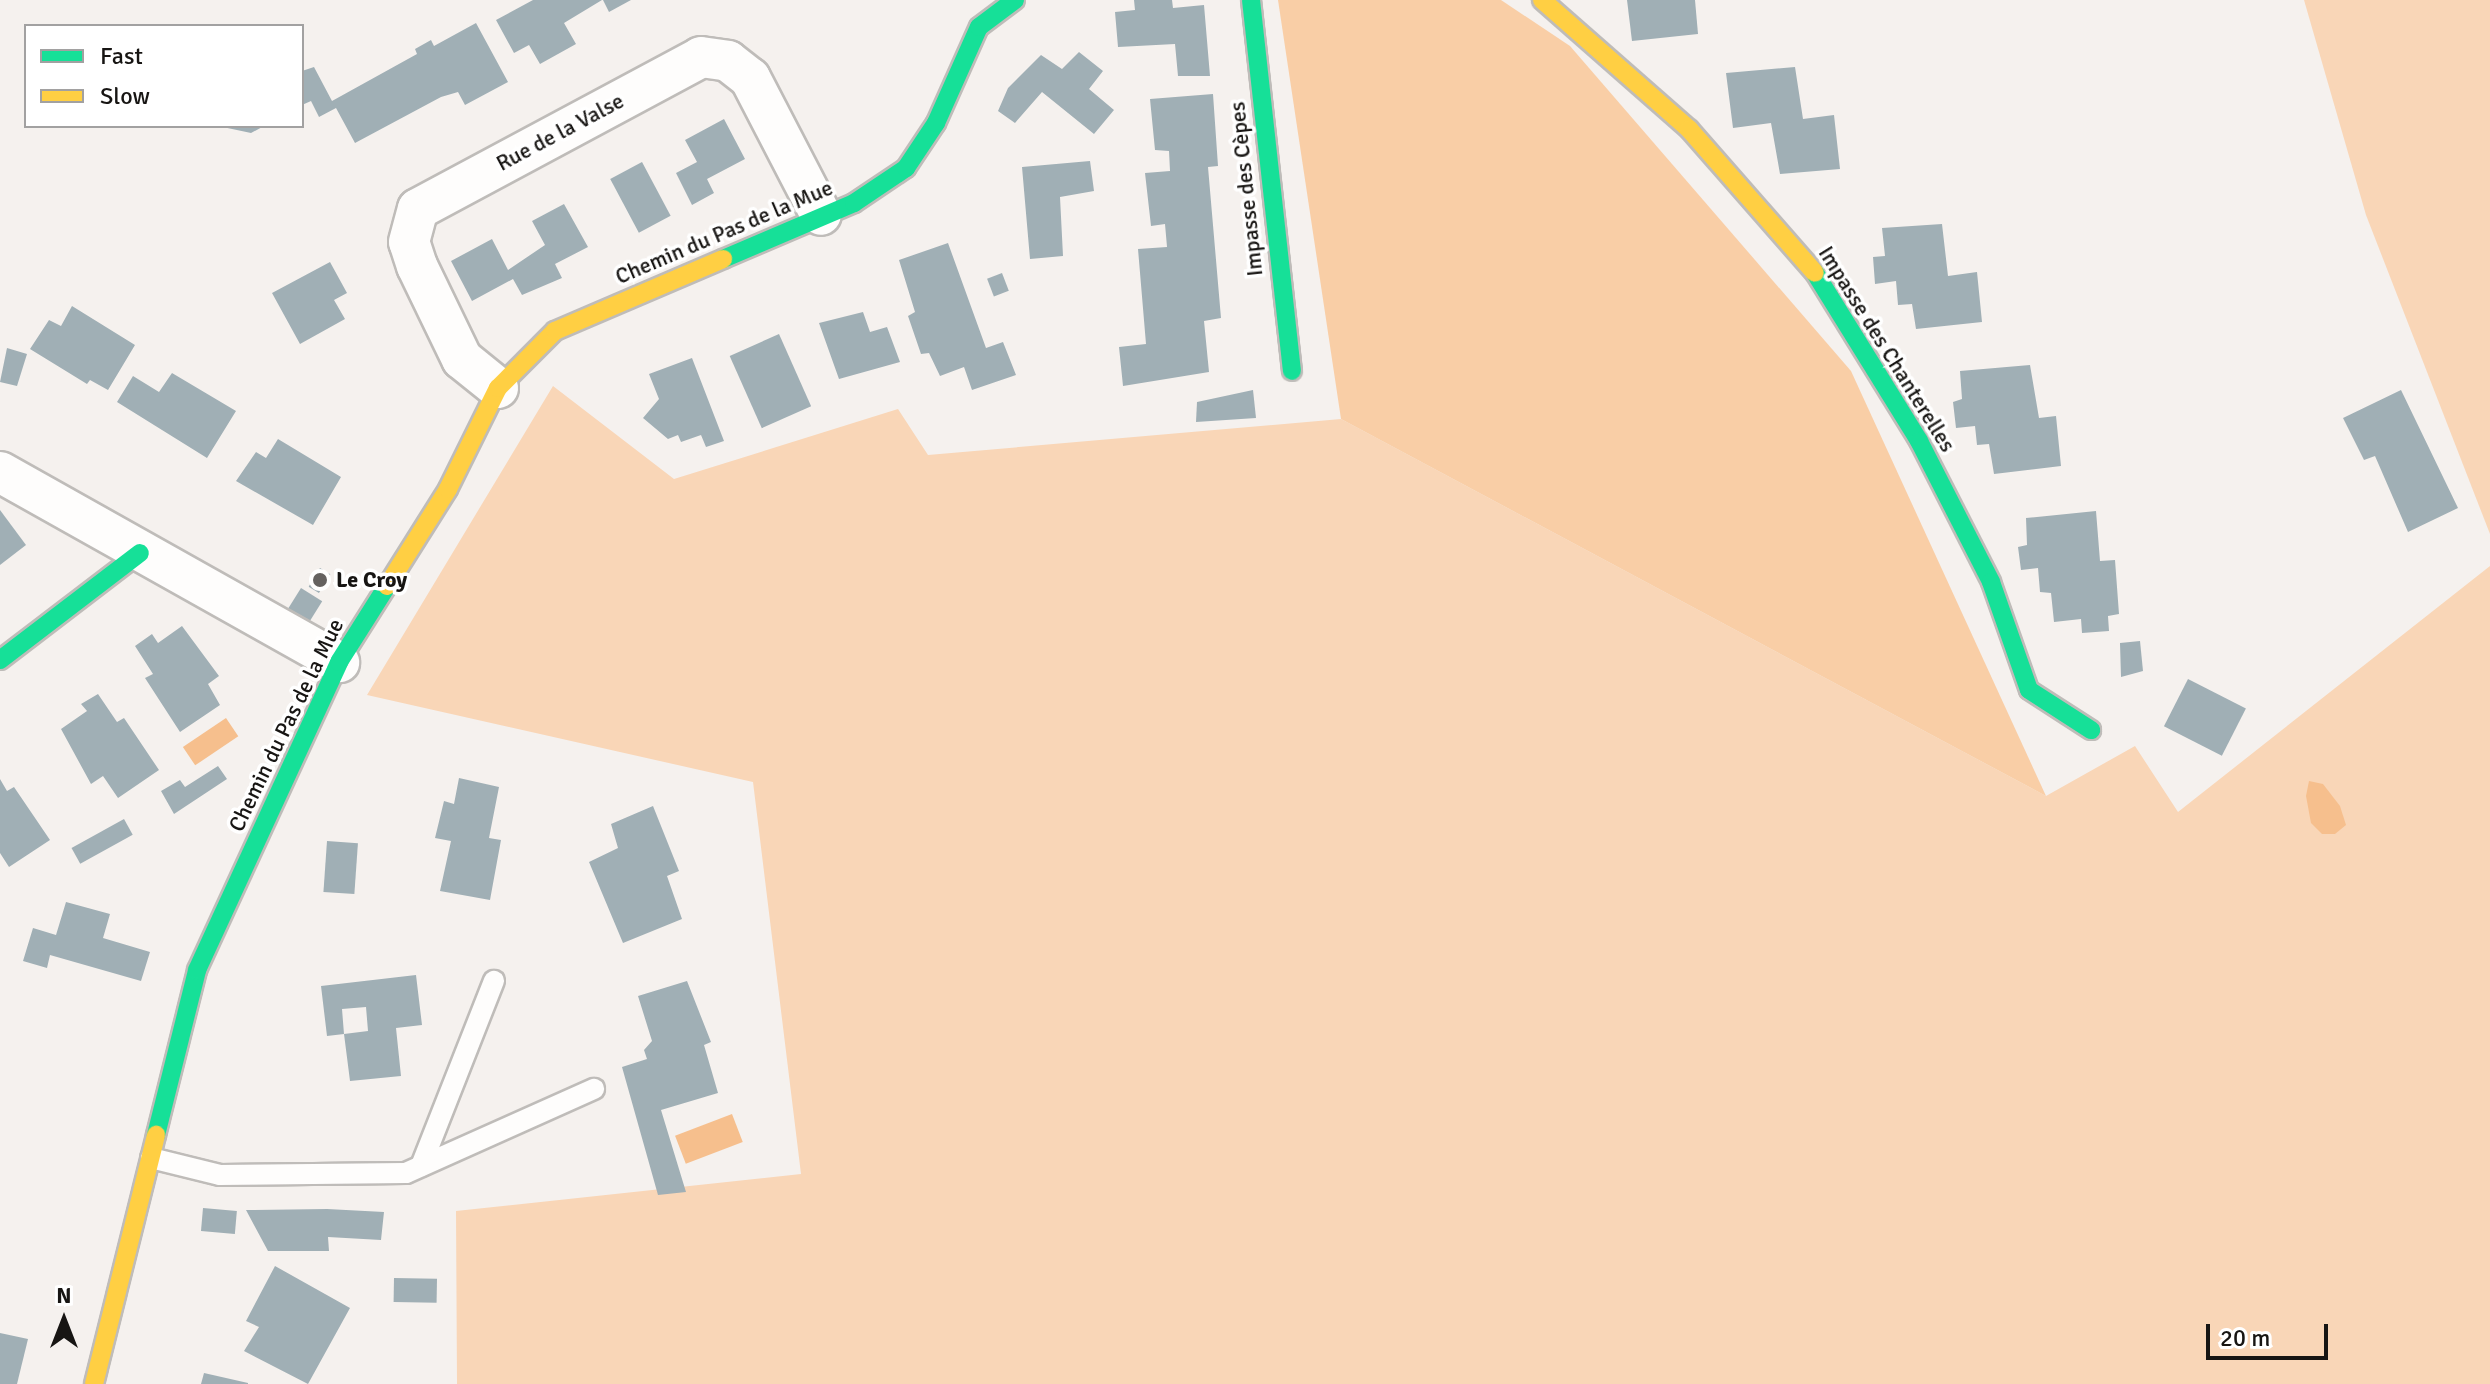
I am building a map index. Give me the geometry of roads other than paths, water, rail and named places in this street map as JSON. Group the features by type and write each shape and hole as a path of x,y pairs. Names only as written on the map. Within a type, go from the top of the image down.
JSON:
{"street":[{"name":"Chemin du Pas de la Mue","path":"94,1384 197,970 339,662 448,489 498,388 555,331 854,203 906,168 936,123 979,27 1015,0"},
{"name":"Impasse des Cèpes","path":"1251,0 1292,371"},
{"name":"Impasse des Chanterelles","path":"1542,0 1689,129 1806,259 1919,441 1991,582 2029,690 2091,730"},
{"name":"Rue de la Valse","path":"498,388 462,359 417,266 409,242 418,209 674,71 701,57 728,61 750,78 821,215"},
{"path":"0,472 339,662"},
{"path":"0,660 140,553"}],"lane":[{"path":"421,1166 494,981"},
{"path":"151,1158 220,1175 406,1173 594,1089"}],"place":[{"name":"Le Croy","path":"320,580"}]}
